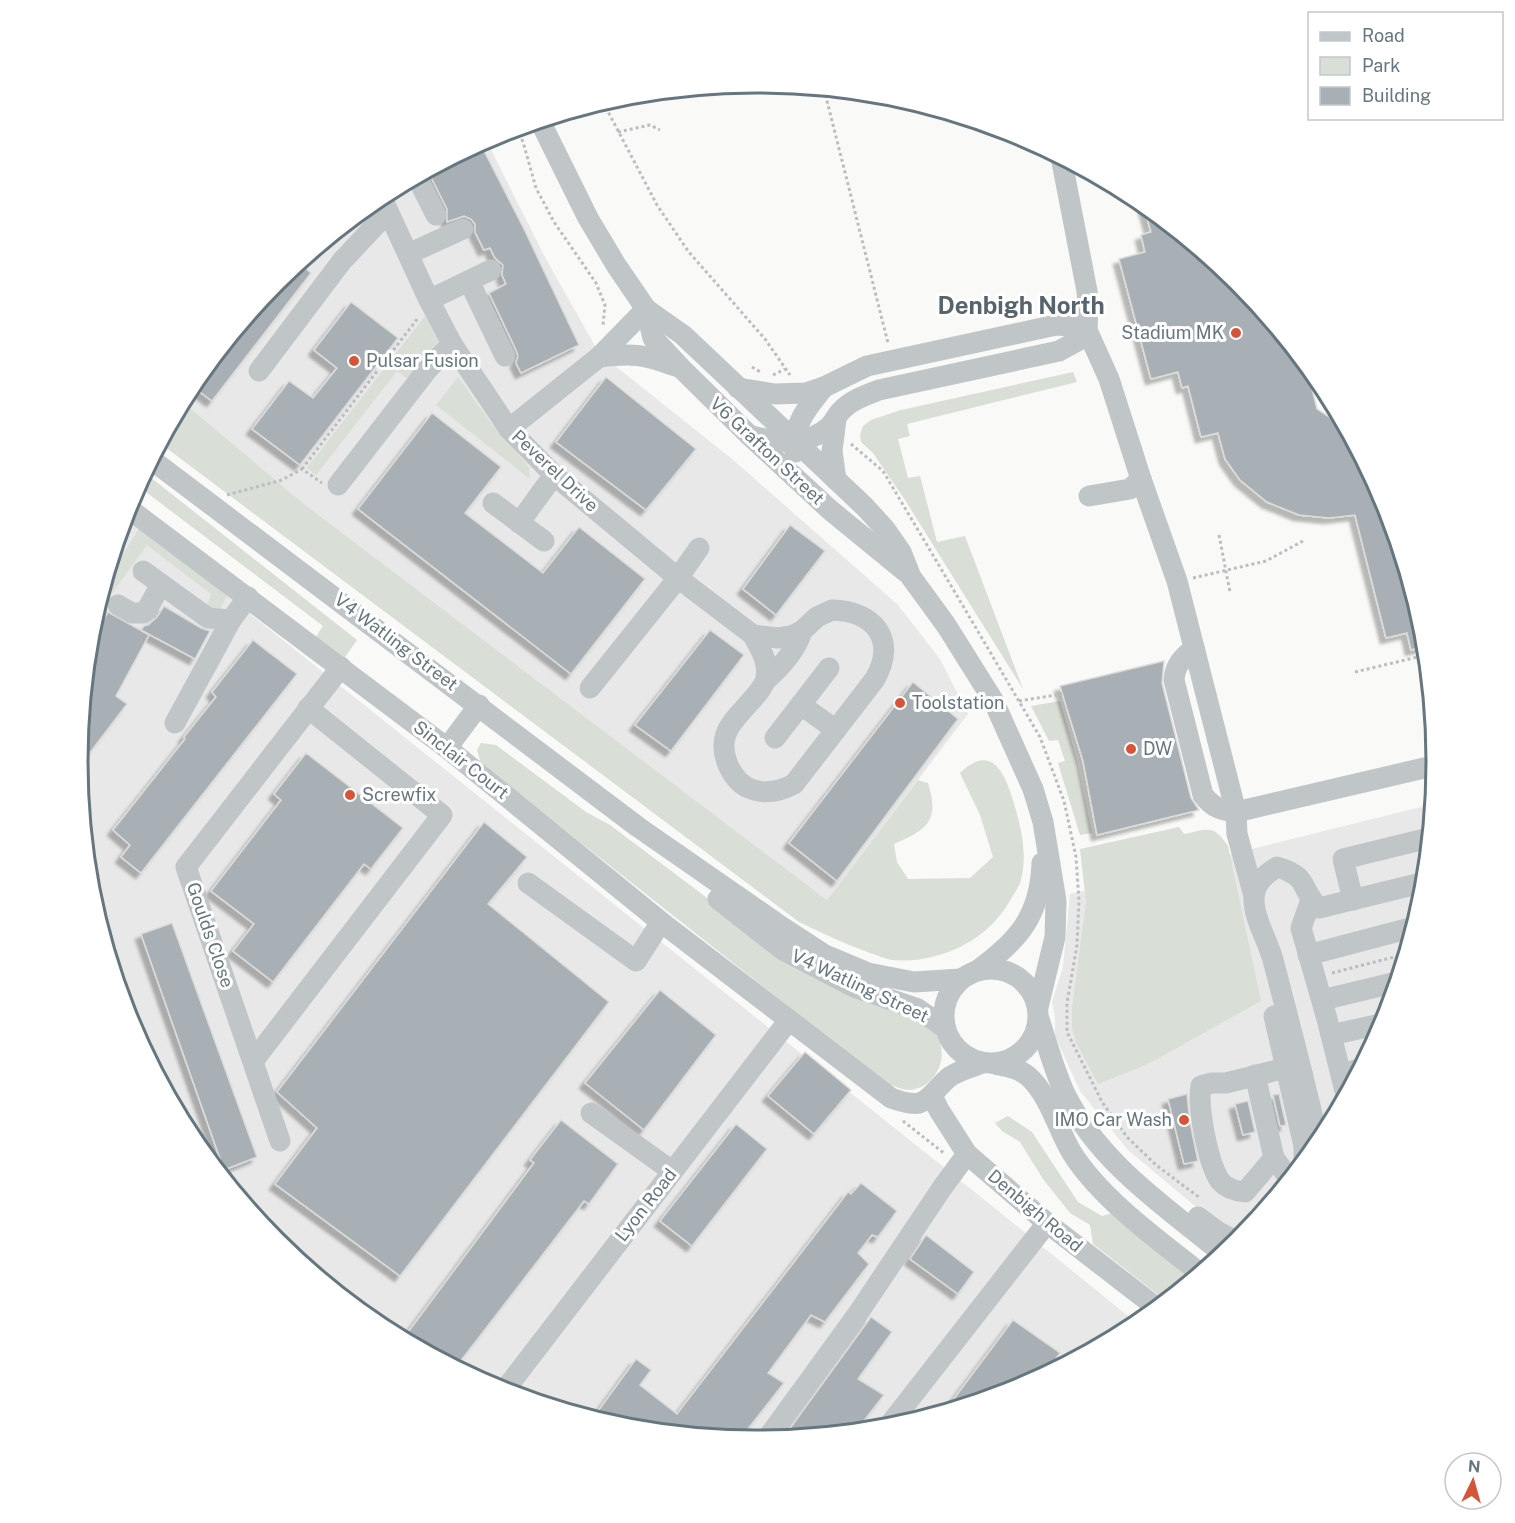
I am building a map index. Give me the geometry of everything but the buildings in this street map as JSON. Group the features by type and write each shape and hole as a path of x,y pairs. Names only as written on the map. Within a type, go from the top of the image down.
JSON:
{"street":[{"name":"V6 Grafton Street","path":"543,128 588,218 646,309 683,335 885,529 901,552 911,577 946,626 993,700 1034,789 1043,822 1056,901 1055,937 1039,1013"},
{"path":"1062,166 1087,291 1087,330 1109,379 1177,581 1236,812 1237,834 1270,952 1293,1070 1304,1147"},
{"path":"420,184 436,215"},
{"name":"Peverel Drive","path":"385,206 429,301 452,344 509,429 554,475 678,578 753,635 766,660 766,680"},
{"path":"260,371 380,209"},
{"path":"408,254 463,229"},
{"path":"429,301 492,270"},
{"path":"469,281 505,356"},
{"name":"V6 Grafton Street","path":"646,309 653,338 681,368 748,435 829,509 911,577"},
{"path":"509,429 599,357 646,309"},
{"path":"738,388 776,394 815,390 867,366 1056,325 1087,330"},
{"path":"836,480 832,451 835,424 842,410 861,397 879,390 1059,351 1081,339 1087,330"},
{"path":"338,485 427,370 452,344"},
{"path":"599,357 625,354 649,356 681,368"},
{"path":"815,390 798,421 795,451 800,466 820,492 829,509"},
{"path":"748,435 777,442 795,442 809,439 835,424"},
{"name":"V4 Watling Street","path":"158,464 638,827 825,955 868,973 914,982 969,975"},
{"path":"519,523 554,475"},
{"path":"1089,496 1130,489 1141,479"},
{"path":"493,503 544,541"},
{"name":"Sinclair Court","path":"136,514 447,748 662,922 789,1020"},
{"path":"590,688 678,578 699,548"},
{"path":"143,571 208,618 231,620"},
{"path":"118,605 132,614 143,613 161,584"},
{"path":"175,723 187,684 248,597"},
{"path":"832,610 847,610 863,616 874,624 882,637 885,653 883,666 875,679 794,784 780,791 764,792 751,790 739,780 728,766 724,743 727,731 766,680 780,667 799,640 802,631 816,617 832,610"},
{"path":"753,635 778,638 802,631"},
{"name":"Goulds Close","path":"280,1141 186,867 341,667"},
{"path":"775,738 829,668"},
{"path":"447,748 479,705"},
{"path":"801,705 836,730"},
{"path":"254,1060 442,815 308,708"},
{"path":"1236,812 1426,768"},
{"name":"V6 Grafton Street","path":"969,975 998,955 1029,921 1041,884 1043,822"},
{"name":"V4 Watling Street","path":"638,827 703,887 783,950 854,987 918,1009 948,1035"},
{"path":"1353,900 1343,859 1422,840"},
{"path":"1254,896 1262,877 1277,867 1294,872 1306,887 1311,900 1319,908 1415,884"},
{"path":"528,883 636,961 662,922"},
{"path":"1311,900 1301,928 1331,1035 1350,1072"},
{"path":"1308,955 1405,929"},
{"path":"949,1077 952,1057 944,1010 950,993 969,975 993,969 1016,976 1033,992 1066,1095 1092,1136 1116,1165 1152,1199 1216,1249"},
{"path":"1322,1000 1388,984"},
{"path":"789,1020 891,1098 905,1103 920,1104 932,1096 949,1077 1012,1059 1025,1050 1035,1036 1039,1013"},
{"name":"Lyon Road","path":"510,1383 789,1020"},
{"path":"1331,1035 1372,1026"},
{"path":"948,1035 964,1055 988,1064 1020,1070 1033,1081 1072,1153 1096,1182 1136,1222 1194,1268"},
{"path":"1274,1158 1245,1192 1235,1191 1222,1183 1214,1169 1201,1115 1199,1099 1201,1086 1293,1070"},
{"path":"1293,1070 1315,1131"},
{"path":"1255,1075 1274,1158 1285,1173"},
{"path":"1060,1080 1116,1148 1136,1168 1218,1232 1229,1237"},
{"name":"Denbigh Road","path":"932,1096 967,1154 1047,1223 1150,1303"},
{"path":"591,1113 672,1171"},
{"path":"773,1430 967,1154"},
{"path":"896,1416 1047,1223"}],"path":[{"path":"826,96 889,348"},
{"path":"607,110 657,206 688,251 765,339 785,369 815,390"},
{"path":"618,132 650,125 660,130"},
{"path":"520,136 536,188 554,222 596,283 605,306 603,326"},
{"path":"208,501 282,480 302,469 429,301"},
{"path":"752,367 769,377 785,369"},
{"path":"835,424 883,471 1040,737 1065,801 1076,857 1079,901 1077,945 1067,1003 1067,1032 1102,1102 1127,1137 1156,1165 1204,1201"},
{"path":"302,469 333,491 338,485"},
{"path":"1218,535 1230,592"},
{"path":"1188,579 1266,561 1303,541"},
{"path":"1355,672 1418,657"},
{"path":"1019,701 1062,693"}],"shaded area":[{"path":"490,148 547,261 599,353 732,459 897,604 940,659 968,714 827,900 304,504 190,408 227,354 255,320 284,288 316,259 386,205 423,182"},
{"path":"133,521 1130,1317 1092,1341 1014,1380 931,1408 845,1425 801,1429 714,1429 670,1425 584,1408 501,1380 462,1362 386,1318 350,1292 284,1235 227,1169 201,1133 178,1096 139,1018 111,935 94,849 88,762 90,718 101,631 111,588"},
{"path":"1425,806 1414,892 1404,935 1376,1018 1337,1096 1314,1133 1288,1169 1230,1236 1128,1150 1080,1091 1055,1036 1052,1002 1063,967 1070,894"}],"green space":[{"path":"425,316 439,343 411,381 397,371 316,475 307,468"},
{"path":"1073,372 1077,382 907,424 910,436 898,439 908,478 920,476 937,542 965,536 1023,689 905,500 873,453 861,442 860,435 863,426 871,420 901,410"},
{"path":"458,377 491,423 529,467 530,479 436,405"},
{"path":"190,408 304,504 827,900 918,780 928,783 931,815 922,829 894,844 897,862 908,879 970,878 993,857 980,815 960,773 979,761 987,761 999,769 1008,786 1020,828 1024,850 1023,872 1016,891 1001,914 976,938 944,954 910,960 892,960 852,946 799,922 167,448"},
{"path":"151,478 357,640 343,660 315,638 323,626 145,491"},
{"path":"140,527 227,596 218,613 206,607 211,594 147,545 109,598 120,559"},
{"path":"1060,701 1077,761 1092,833 1080,835 1058,763 1065,761 1058,740 1049,741 1031,706"},
{"path":"481,743 496,745 586,812 610,825 811,976 848,994 905,1014 926,1025 939,1039 941,1049 939,1067 935,1076 920,1087 910,1090 884,1082 505,783 480,761 477,750"},
{"path":"1179,827 1184,834 1205,830 1214,831 1228,846 1261,1001 1148,1064 1098,1084 1076,1042 1072,1027 1072,1008 1086,902 1080,849"},
{"path":"1008,1116 1032,1132 1078,1202 1102,1216 1112,1213 1186,1275 1160,1296 1093,1244 1090,1225 1070,1213 1043,1179 1020,1142 1002,1131 995,1123"}],"place":[{"name":"Stadium MK","path":"1236,333"},
{"name":"Pulsar Fusion","path":"354,361"},
{"name":"Toolstation","path":"900,703"},
{"name":"DW","path":"1131,749"},
{"name":"Screwfix","path":"350,795"},
{"name":"IMO Car Wash","path":"1184,1120"}],"district":[{"name":"Denbigh North","path":"1021,306"}]}
